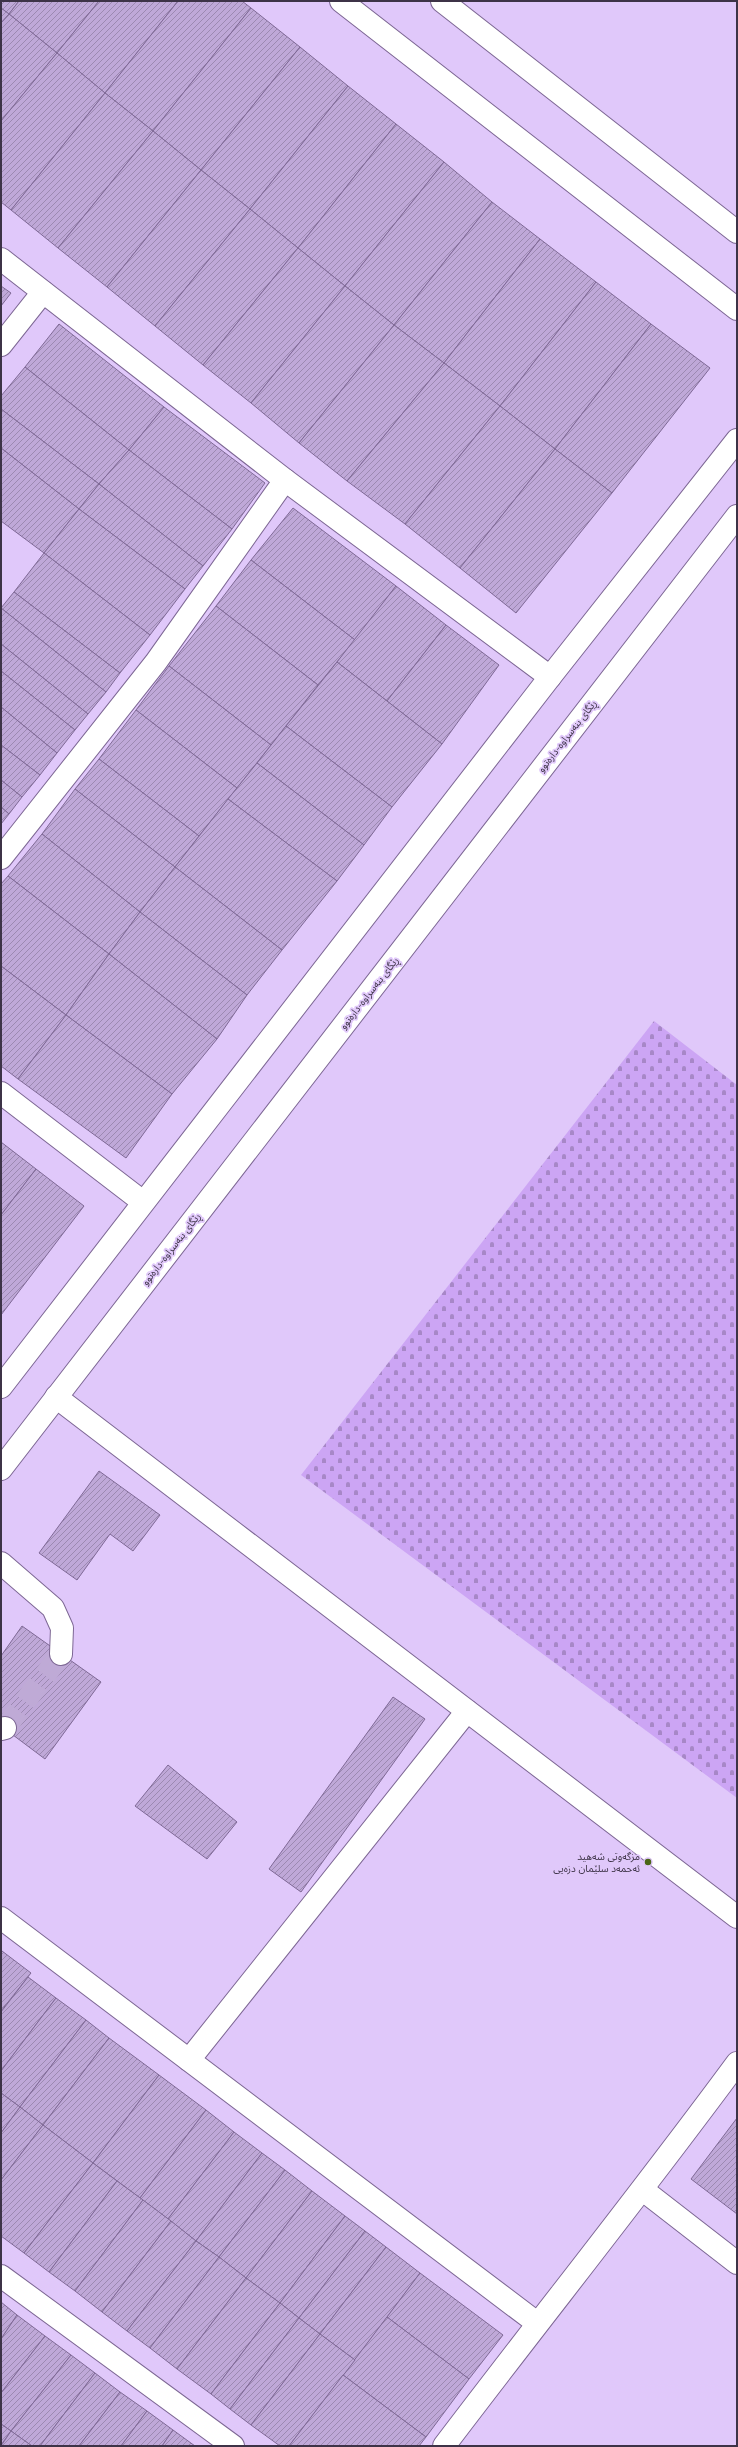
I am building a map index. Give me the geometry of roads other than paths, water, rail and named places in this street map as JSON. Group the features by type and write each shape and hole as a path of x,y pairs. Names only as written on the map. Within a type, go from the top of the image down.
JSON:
{"street":[{"path":"341,1 737,309"},
{"path":"442,1 737,232"},
{"path":"1,259 286,480 550,677"},
{"path":"1,345 43,292"},
{"path":"2,1383 550,677 737,440"},
{"path":"1,858 156,662 286,480"},
{"name":"ڕێگای بنەسراوە-دارەتوو","path":"4,1460 56,1397 737,516"},
{"path":"1,1093 143,1202"},
{"path":"56,1397 737,1917"},
{"path":"1,1563 53,1608 62,1628 61,1654"},
{"path":"189,2060 467,1711"},
{"path":"1,1918 537,2323"},
{"path":"444,2446 537,2323 643,2190 737,2063"},
{"path":"643,2190 737,2263"},
{"path":"1,2276 233,2446"}],"tunnel":[{"path":"5,1728 61,1654"}],"place":[{"name":"مزگەوتی شەهید ئەحمەد سلێمان دزەیی","path":"648,1862"}]}
